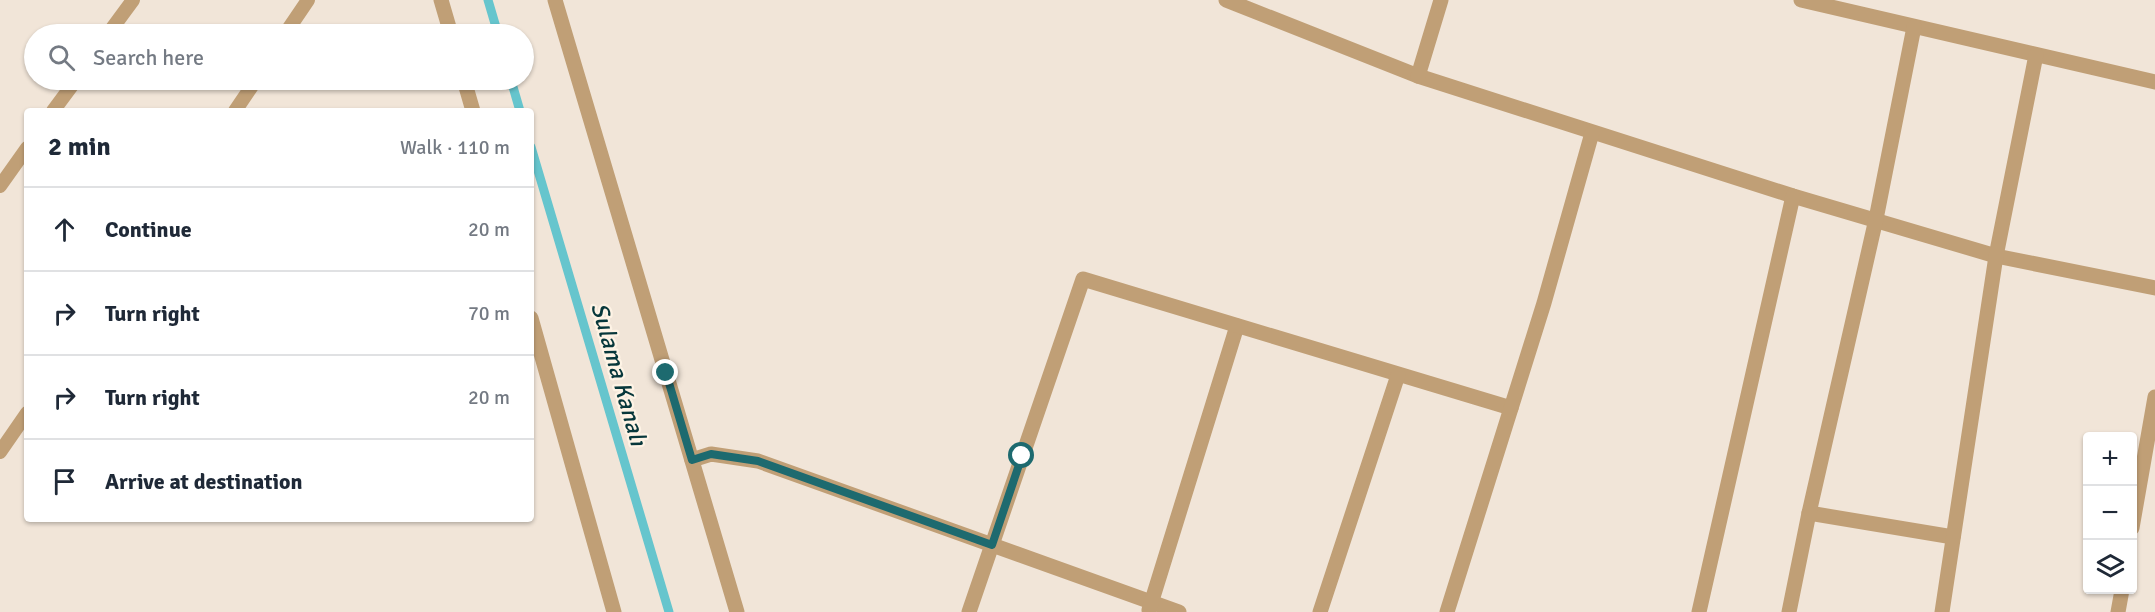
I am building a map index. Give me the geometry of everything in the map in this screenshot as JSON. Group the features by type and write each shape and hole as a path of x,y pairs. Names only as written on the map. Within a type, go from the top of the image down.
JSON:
{"street":[{"path":"441,0 448,24"},
{"path":"555,0 737,612"},
{"path":"1226,0 1418,75 1793,196 1996,256 2155,288"},
{"path":"1418,75 1441,0"},
{"path":"1801,0 2155,82"},
{"path":"1789,612 1809,513 1876,219 1914,27"},
{"path":"1942,612 1996,256 2036,55"},
{"path":"467,90 472,108"},
{"path":"1447,612 1545,303 1592,133"},
{"path":"1699,612 1793,196"},
{"path":"969,612 1083,279 1511,408"},
{"path":"1150,607 1237,326"},
{"path":"534,329 614,612"},
{"path":"1320,612 1398,375"},
{"path":"2137,504 2155,397"},
{"path":"692,460 711,454 758,461 992,545 1150,607 1179,612"},
{"path":"1809,513 1953,537"},
{"path":"2118,612 2121,594"}],"lane":[{"path":"115,24 133,0"},
{"path":"292,24 308,0"},
{"path":"55,108 69,90"},
{"path":"237,108 249,90"},
{"path":"0,186 24,152"},
{"path":"0,452 24,417"}],"waterway":[{"name":"Sulama Kanalı","path":"488,0 495,24"},
{"name":"Sulama Kanalı","path":"514,90 519,108"},
{"name":"Sulama Kanalı","path":"534,157 669,612"}],"route":[{"path":"666,373 692,460 711,454 758,461 992,545 1022,456"}]}
